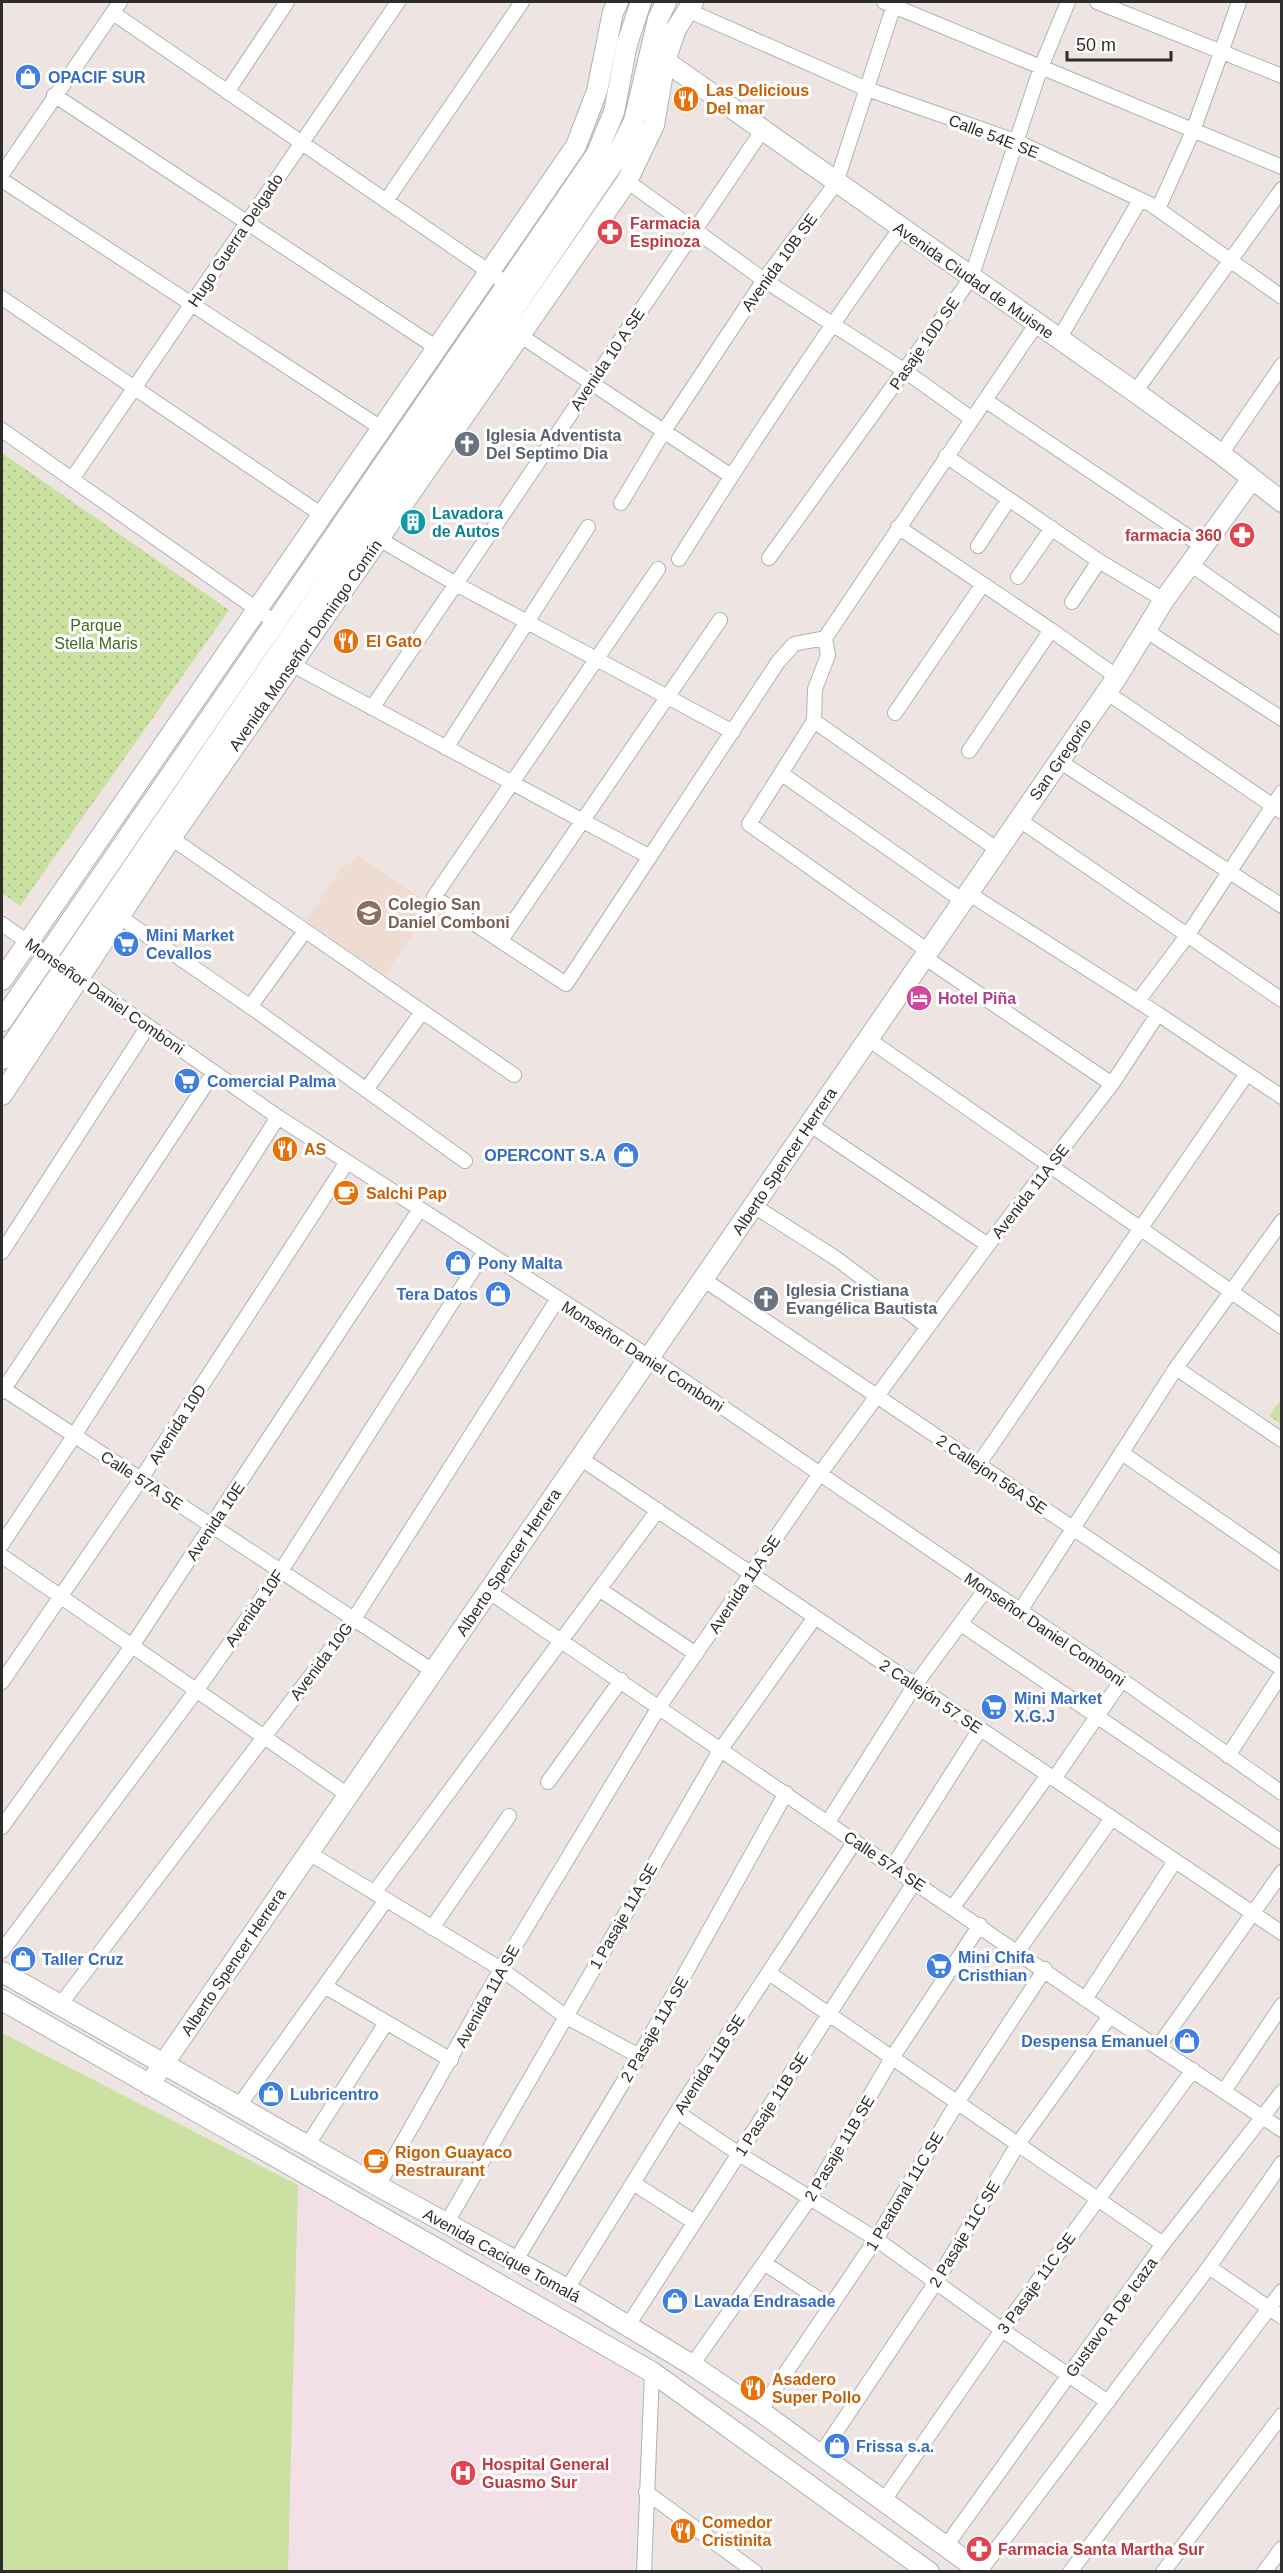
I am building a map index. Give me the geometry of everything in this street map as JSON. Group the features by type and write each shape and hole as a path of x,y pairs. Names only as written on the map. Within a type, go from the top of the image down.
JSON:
{"main road":[{"path":"2,1022 596,154 614,112 627,44 641,2"},
{"name":"Avenida Monseñor Domingo Comín","path":"2,1059 71,972 120,917 171,838 379,539 511,330 614,162 634,121 657,20 666,2"},
{"path":"2,980 576,146 597,91 609,5"},
{"name":"Avenida Monseñor Domingo Comín","path":"2,1095 71,972 511,330 627,181 654,125 665,61 676,29 690,6"},
{"name":"Avenida Ciudad de Muisne","path":"665,61 900,229 1135,392 1221,454 1281,502"},
{"name":"San Gregorio","path":"868,1039 1111,685 1164,600 1252,479"},
{"name":"Alberto Spencer Herrera","path":"149,2085 868,1039"},
{"name":"Avenida Cacique Tomalá","path":"2,1972 378,2186 567,2289 692,2365 821,2454 980,2571"},
{"name":"Avenida Cacique Tomalá","path":"2,2000 652,2372 916,2568"}],"street":[{"path":"227,92 287,2"},
{"name":"Hugo Guerra Delgado","path":"72,479 398,2"},
{"path":"386,201 522,2"},
{"name":"Pasaje 10D SE","path":"769,558 970,278 1041,67 1068,2"},
{"path":"1096,2 1281,76"},
{"path":"1158,209 1193,131 1239,2"},
{"path":"891,3 1281,166"},
{"name":"Avenida 10B SE","path":"621,502 664,431 764,280 836,183 867,89 891,3"},
{"name":"Calle 54E SE","path":"690,6 867,89 1017,142 1140,200 1158,209 1281,297"},
{"path":"2,174 116,7 227,92 507,284"},
{"path":"54,95 437,348"},
{"name":"Avenida 10 A SE","path":"372,708 762,131"},
{"path":"2,180 381,428"},
{"path":"627,181 693,231 764,280 905,371 972,418"},
{"path":"1135,392 1281,189"},
{"path":"1059,339 1140,200"},
{"path":"680,559 731,476 832,323 900,229"},
{"path":"2,298 322,515"},
{"path":"1037,323 825,638 828,655 815,689 814,721 749,824 926,954 1112,1084"},
{"path":"511,330 731,476"},
{"path":"1221,454 1281,365"},
{"path":"985,400 1202,546"},
{"path":"2,430 275,622"},
{"path":"946,456 1100,561 1164,600"},
{"path":"978,546 1009,499"},
{"path":"446,748 588,527"},
{"path":"898,527 1051,630 1111,685 1277,810"},
{"path":"1018,577 1052,528"},
{"path":"379,539 456,584 733,732"},
{"path":"1072,602 1100,561"},
{"path":"1190,564 1281,628"},
{"path":"658,569 434,897 566,984 778,662 794,644 825,638"},
{"path":"895,713 983,584"},
{"path":"501,940 720,620"},
{"path":"969,751 1051,630"},
{"path":"1145,630 1281,719"},
{"path":"291,664 650,857"},
{"path":"814,721 998,850"},
{"path":"1059,761 1281,906"},
{"path":"782,774 965,897 1158,1014 1281,1097"},
{"path":"1138,1002 1186,936 1228,871 1277,810 1281,792"},
{"path":"1018,819 1281,1000"},
{"path":"171,838 513,1075"},
{"path":"120,917 465,1161"},
{"name":"Monseñor Daniel Comboni","path":"2,924 278,1117 486,1251 557,1300 649,1357 1122,1680 1281,1793"},
{"path":"250,1007 305,931"},
{"path":"366,1090 422,1012"},
{"name":"Avenida 11A SE","path":"378,2186 501,1970 659,1707 819,1475 988,1245 1112,1084 1158,1014"},
{"path":"2,1252 148,1026"},
{"path":"868,1039 1281,1327"},
{"path":"2,1390 214,1072"},
{"path":"978,1465 1246,1075"},
{"path":"2,1544 74,1436 278,1117"},
{"path":"809,1124 988,1245"},
{"name":"Avenida 10D","path":"2,1682 141,1479 347,1162"},
{"path":"754,1206 837,1259 928,1327"},
{"name":"Avenida 10E","path":"2,1827 132,1646 420,1209"},
{"path":"1020,1611 1176,1368 1281,1221"},
{"name":"Avenida 10F","path":"2,1951 196,1690 281,1571 486,1251"},
{"name":"2 Callejon 56A SE","path":"703,1279 1281,1671"},
{"name":"Avenida 10G","path":"60,2005 354,1619 557,1300"},
{"path":"1176,1368 1281,1440"},
{"name":"Calle 57A SE","path":"2,1390 433,1671"},
{"path":"1122,1453 1281,1564"},
{"name":"2 Callejón 57 SE","path":"580,1458 1281,1934"},
{"path":"238,2107 326,1986 380,1896 657,1510"},
{"path":"2,1556 348,1796"},
{"path":"599,1589 696,1654"},
{"path":"828,1822 915,1685 986,1589"},
{"name":"Calle 57A SE","path":"488,1591 1110,2016 1281,2130"},
{"name":"1 Pasaje 11A SE","path":"446,2224 721,1749 815,1617"},
{"path":"961,1624 1281,1842"},
{"path":"1228,1756 1281,1671"},
{"path":"548,1782 621,1680"},
{"path":"953,1907 1096,1718 1122,1680"},
{"path":"893,1866 980,1729"},
{"name":"2 Pasaje 11A SE","path":"516,2260 639,2056 786,1793"},
{"path":"432,1928 509,1816"},
{"path":"1018,1951 1112,1818"},
{"name":"Avenida 11B SE","path":"567,2289 677,2112 855,1841"},
{"path":"309,1852 501,1970 565,2016 639,2056"},
{"path":"1086,1998 1175,1861"},
{"path":"1158,2047 1281,1872"},
{"name":"1 Pasaje 11B SE","path":"627,2327 915,1881"},
{"name":"2 Pasaje 11B SE","path":"692,2365 810,2198 892,2058 980,1925"},
{"name":"1 Peatonal 11C SE","path":"760,2411 876,2238 957,2103 1045,1970"},
{"path":"769,1973 1163,2244"},
{"path":"326,1986 451,2060"},
{"path":"1224,2091 1281,2005"},
{"name":"2 Pasaje 11C SE","path":"821,2454 936,2282 1018,2144 1110,2016"},
{"path":"307,2146 386,2023"},
{"name":"3 Pasaje 11C SE","path":"884,2500 1002,2330 1192,2070"},
{"name":"Gustavo R De Icaza","path":"946,2546 1163,2244 1281,2092"},
{"path":"677,2112 739,2154 876,2238 1002,2330 1108,2402"},
{"path":"980,2571 1209,2267 1281,2163"},
{"path":"633,2183 694,2222"},
{"path":"764,2263 831,2307"},
{"path":"1209,2267 1281,2316"},
{"path":"1070,2571 1281,2291"},
{"path":"644,2571 652,2372"},
{"path":"1163,2571 1281,2415"},
{"path":"646,2492 751,2570"},
{"path":"1264,2571 1281,2548"}],"shaded area":[{"name":"Colegio San Daniel Comboni","path":"357,855 432,906 385,975 306,921 345,863 349,866"},
{"name":"Hospital General Guasmo Sur","path":"298,2185 626,2372 639,2375 633,2571 288,2572"}],"green space":[{"name":"Parque Stella Maris","path":"2,453 229,610 20,906 2,893"},
{"path":"1281,1400 1281,1424 1269,1416"},
{"path":"2,2033 298,2185 288,2571 2,2571"}],"place":[{"name":"OPACIF SUR","path":"28,77"},
{"name":"Las Delicious Del mar","path":"686,99"},
{"name":"Farmacia Espinoza","path":"610,232"},
{"name":"Iglesia Adventista Del Septimo Dia","path":"467,444"},
{"name":"Lavadora de Autos","path":"413,522"},
{"name":"farmacia 360","path":"1242,535"},
{"name":"El Gato","path":"346,641"},
{"name":"Colegio San Daniel Comboni","path":"369,913"},
{"name":"Mini Market Cevallos","path":"126,944"},
{"name":"Hotel Piña","path":"919,998"},
{"name":"Comercial Palma","path":"187,1081"},
{"name":"AS","path":"285,1149"},
{"name":"OPERCONT S.A","path":"626,1155"},
{"name":"Salchi Pap","path":"346,1193"},
{"name":"Pony Malta","path":"458,1263"},
{"name":"Tera Datos","path":"498,1294"},
{"name":"Iglesia Cristiana Evangélica Bautista","path":"766,1299"},
{"name":"Mini Market X.G.J","path":"994,1707"},
{"name":"Taller Cruz","path":"23,1959"},
{"name":"Mini Chifa Cristhian","path":"939,1966"},
{"name":"Despensa Emanuel","path":"1187,2041"},
{"name":"Lubricentro","path":"271,2094"},
{"name":"Rigon Guayaco Restraurant","path":"376,2161"},
{"name":"Lavada Endrasade","path":"675,2301"},
{"name":"Asadero Super Pollo","path":"753,2388"},
{"name":"Frissa s.a.","path":"837,2446"},
{"name":"Hospital General Guasmo Sur","path":"463,2473"},
{"name":"Comedor Cristinita","path":"683,2531"},
{"name":"Farmacia Santa Martha Sur","path":"979,2549"}]}
